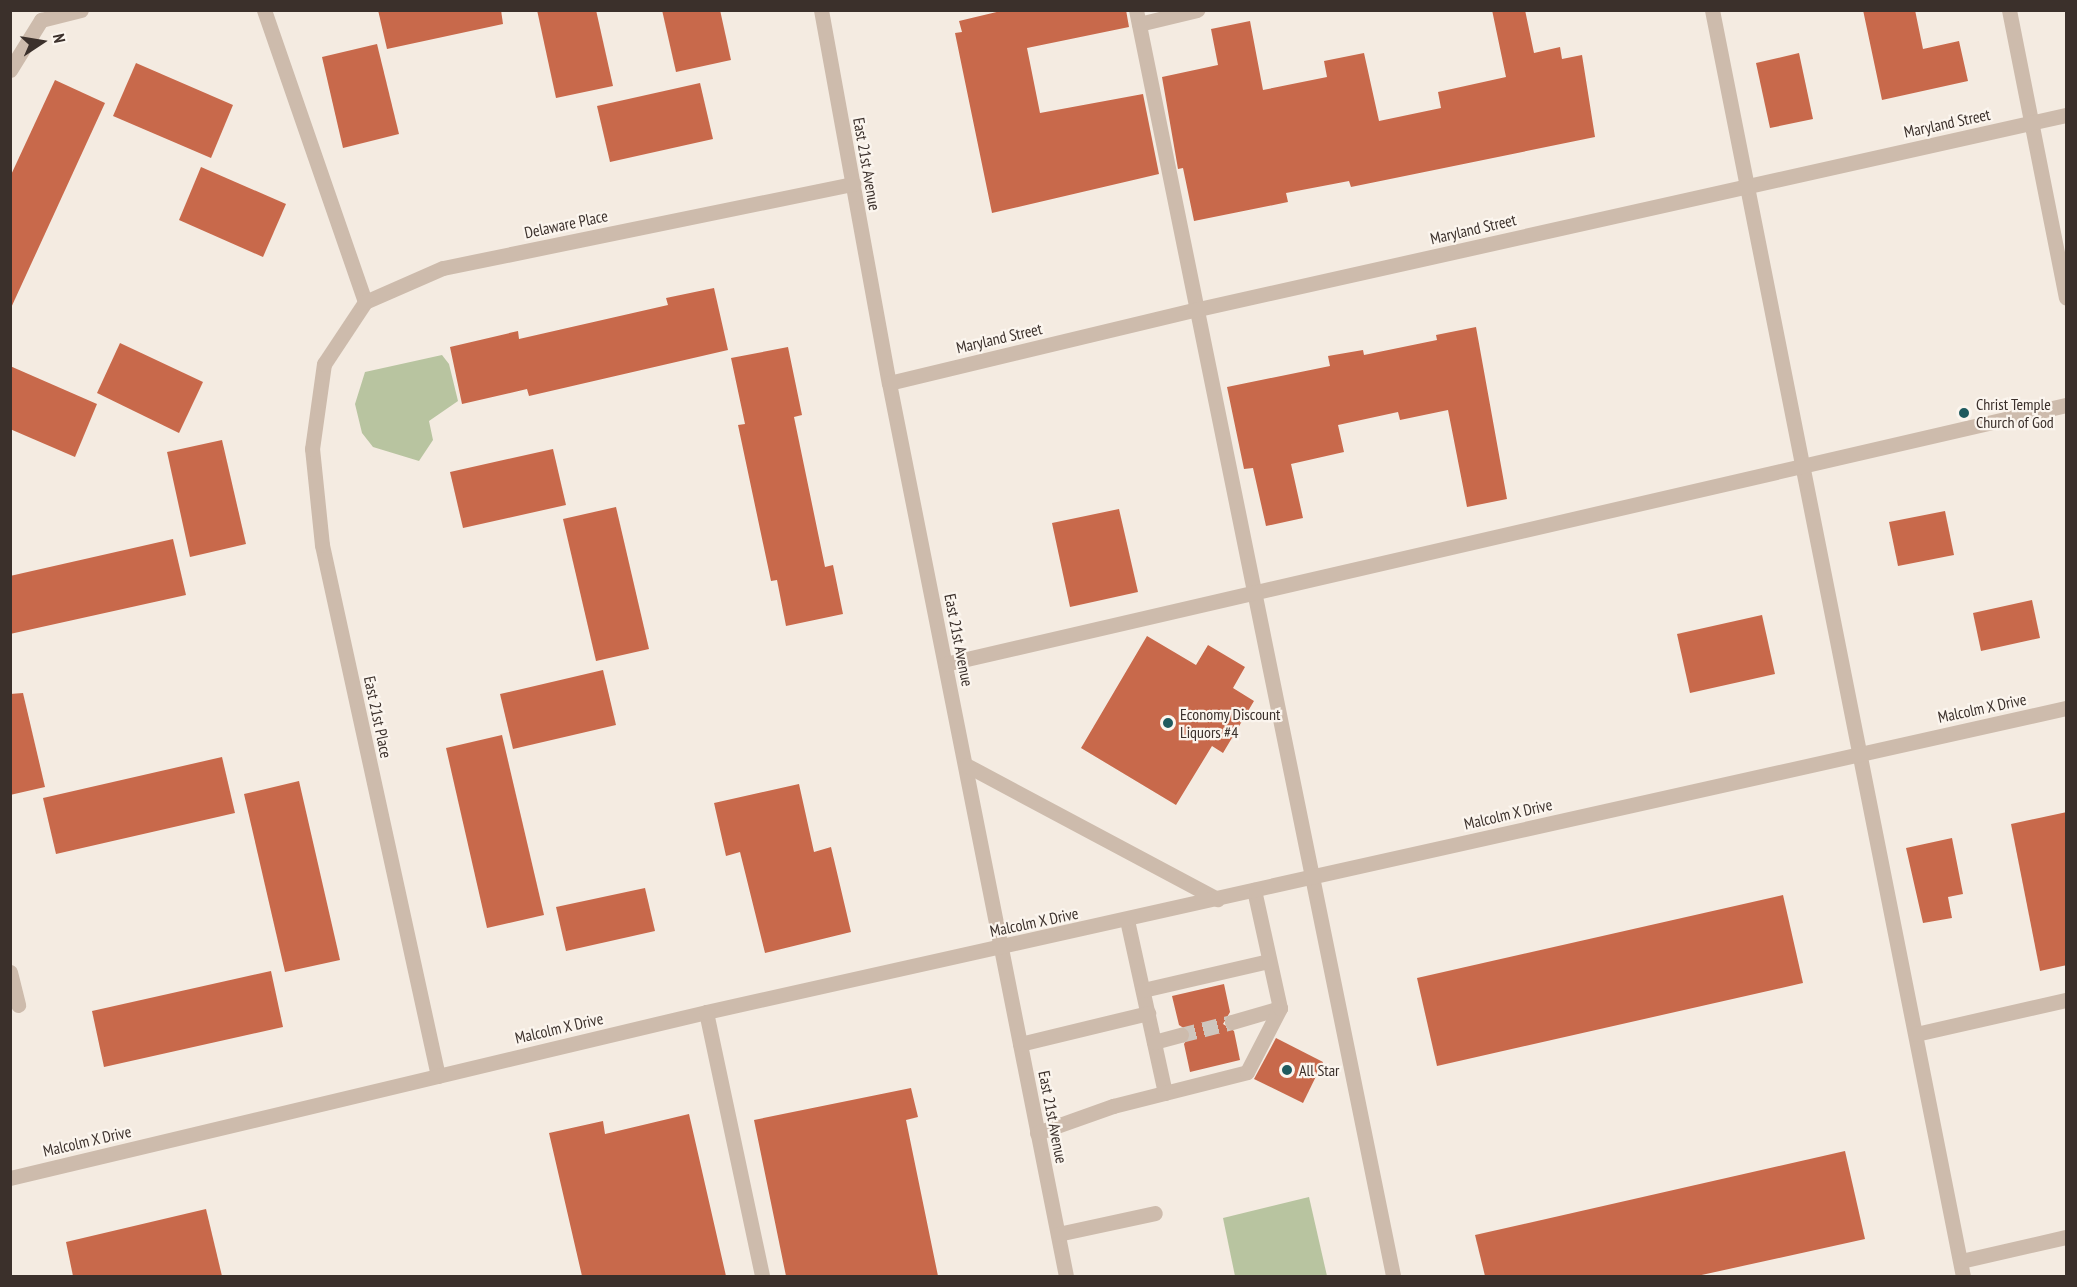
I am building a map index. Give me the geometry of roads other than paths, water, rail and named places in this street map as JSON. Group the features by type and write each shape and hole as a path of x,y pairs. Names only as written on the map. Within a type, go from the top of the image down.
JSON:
{"street":[{"path":"10,70 41,20 81,10"},
{"path":"264,10 365,302"},
{"name":"East 21st Avenue","path":"821,10 888,383 966,765 1066,1276"},
{"path":"1197,10 1138,17 1194,309 1393,1276"},
{"path":"1712,10 1805,465 1964,1276"},
{"path":"2009,10 2067,297"},
{"name":"Maryland Street","path":"888,383 1194,309 2067,116"},
{"name":"Delaware Place","path":"365,302 443,268 853,184"},
{"name":"East 21st Place","path":"365,302 324,364 312,449 322,545 438,1076"},
{"path":"945,664 2067,405"},
{"name":"Malcolm X Drive","path":"10,1178 706,1012 1127,920 1312,876 2067,708"},
{"path":"966,765 1217,899"},
{"path":"1037,1133 1165,1093 1247,1072 1280,1008 1254,890"},
{"path":"1127,920 1165,1093"},
{"path":"1143,990 1269,961"},
{"path":"10,972 18,1005"},
{"path":"1916,1034 2067,1000"},
{"path":"1232,1022 1280,1008"},
{"path":"706,1012 762,1276"},
{"path":"1020,1044 1148,1013"},
{"path":"1154,1042 1181,1035"},
{"path":"1058,1234 1155,1213"},
{"path":"1961,1261 2067,1237"}],"tunnel":[{"path":"1181,1035 1232,1022"}],"place":[{"name":"Christ Temple Church of God","path":"1964,413"},
{"name":"Economy Discount Liquors #4","path":"1168,723"},
{"name":"All Star","path":"1287,1070"}]}
